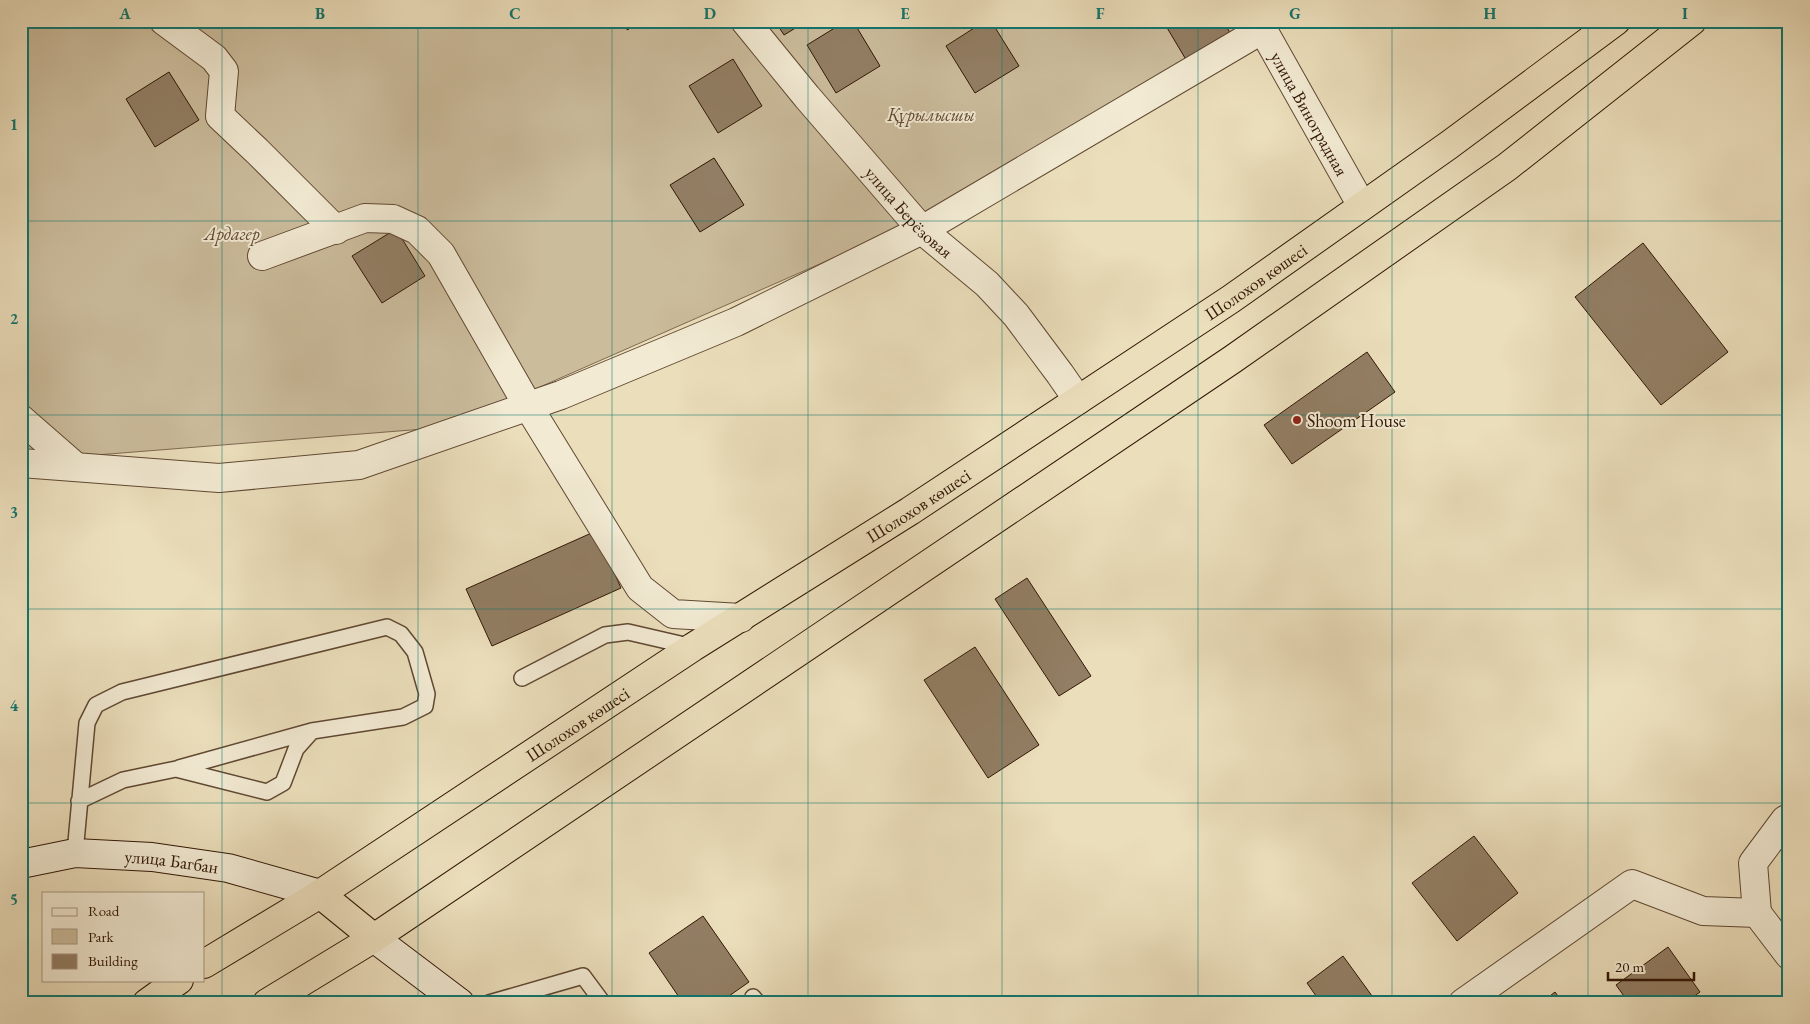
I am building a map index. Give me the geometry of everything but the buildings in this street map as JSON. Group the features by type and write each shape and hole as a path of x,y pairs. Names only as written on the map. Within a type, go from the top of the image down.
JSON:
{"highway":[{"name":"Шолохов көшесі","path":"205,963 320,894 694,647 910,511 1231,299 1449,145 1616,21"},
{"path":"267,1003 374,938 1241,353 1507,167 1692,21"},
{"path":"320,894 374,938"},
{"path":"147,1003 176,982"}],"street":[{"path":"164,21 214,58 224,71 220,116 258,151 336,230"},
{"name":"улица Берёзовая","path":"744,21 922,230 987,284 1016,314 1078,400"},
{"path":"21,463 219,478 359,465 561,395 736,322 922,230 1260,25"},
{"name":"улица Виноградная","path":"1260,25 1362,206"},
{"path":"262,256 364,218 394,219 417,230 441,254 528,406 640,588 673,614 741,618"},
{"path":"21,419 76,467"},
{"path":"1789,818 1753,862 1757,912 1789,955"},
{"name":"улица Багбан","path":"21,864 75,853 152,857 228,868 320,894"},
{"path":"1463,1003 1632,884 1703,911 1757,912"},
{"path":"374,938 460,1003"}],"lane":[{"path":"75,853 79,801 87,723 96,705 122,692 387,627 401,634 415,652 427,694 425,706 403,717 312,731 176,769 122,780 79,801"},
{"path":"522,678 605,635 628,632 694,647"},
{"path":"176,769 267,792 283,783 296,749 312,731"},
{"path":"489,1003 583,976 603,1003"}],"green space":[{"name":"Ардагер","path":"21,21 1292,21 972,197 449,427 71,457 21,450"}],"place":[{"name":"Shoom House","path":"1297,420"}],"park label":[{"name":"Құрылысшы","path":"931,114"}]}
